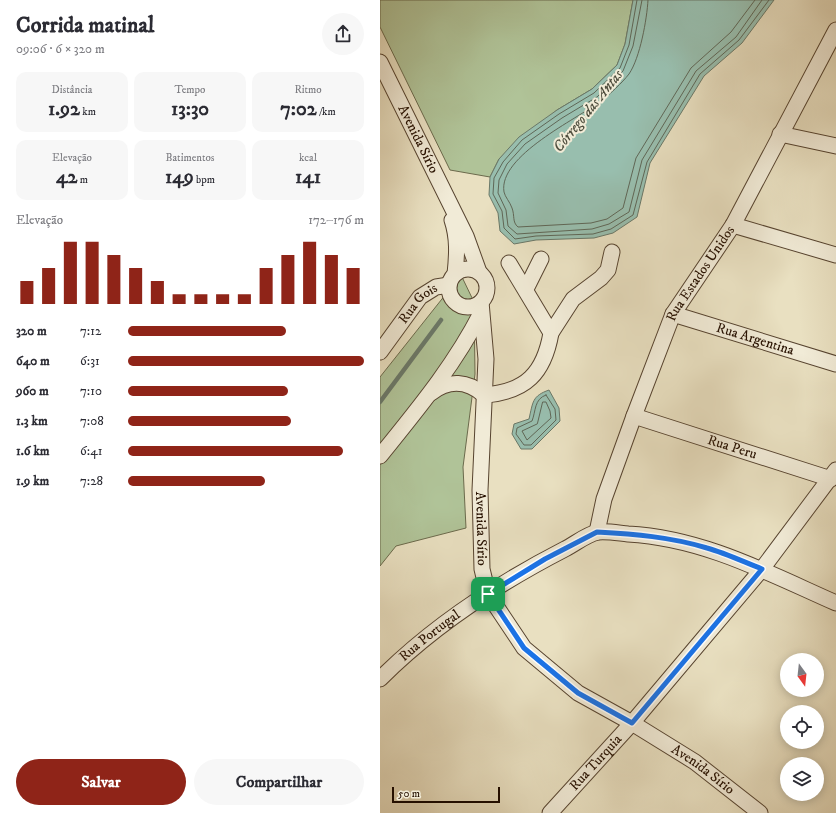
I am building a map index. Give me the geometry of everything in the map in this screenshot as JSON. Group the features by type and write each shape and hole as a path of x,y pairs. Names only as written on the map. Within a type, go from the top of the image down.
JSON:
{"street":[{"name":"Rua Estados Unidos","path":"597,532 604,499 673,314 733,225 836,30"},
{"name":"Avenida Sírio","path":"380,62 466,236 479,272"},
{"path":"780,134 836,146"},
{"name":"Avenida Sírio","path":"445,196 456,233 458,255 452,280"},
{"path":"733,225 836,255"},
{"path":"431,393 445,385 460,383 477,389 484,395 502,394 518,388 532,376 548,353 551,332 573,299 601,278 608,270 612,252"},
{"path":"526,289 541,259"},
{"path":"509,263 551,332"},
{"path":"380,456 431,393 459,353 481,307 487,290 486,283 479,272 466,268 452,280 450,292 457,303 470,307 481,307"},
{"name":"Rua Gois","path":"380,352 420,298 436,287 452,280"},
{"name":"Avenida Sírio","path":"481,307 486,359 480,490 482,569 488,594 524,648 578,693 632,723 695,762 760,813"},
{"name":"Rua Argentina","path":"673,314 836,364"},
{"name":"Rua Peru","path":"634,416 833,474"},
{"name":"Rua Turquia","path":"550,813 632,723 762,569 833,474"},
{"path":"597,532 645,535 682,541 709,548 762,569 836,603"},
{"name":"Rua Portugal","path":"380,678 434,632 488,594 545,559 597,532"}],"shaded area":[{"path":"380,0 633,0 625,44 617,65 592,89 557,110 499,159 490,177 450,170 380,27"},
{"path":"461,275 474,302 475,374 463,467 466,528 396,546 380,566 380,377"}],"water":[{"path":"633,0 774,0 742,43 704,76 650,163 637,217 613,233 594,238 536,240 514,244 500,231 498,213 489,195 490,177 499,159 519,137 557,110 592,89 617,65 625,44"},
{"path":"549,390 559,408 560,421 532,449 521,449 512,434 514,424 529,419 531,408 536,397"}],"waterway":[{"name":"Córrego das Antas","path":"380,402 441,320"}],"route":[{"path":"597,532 645,535 682,541 709,548 762,569 712,626 632,723 578,693 524,648 488,594 545,559 597,532"}]}
